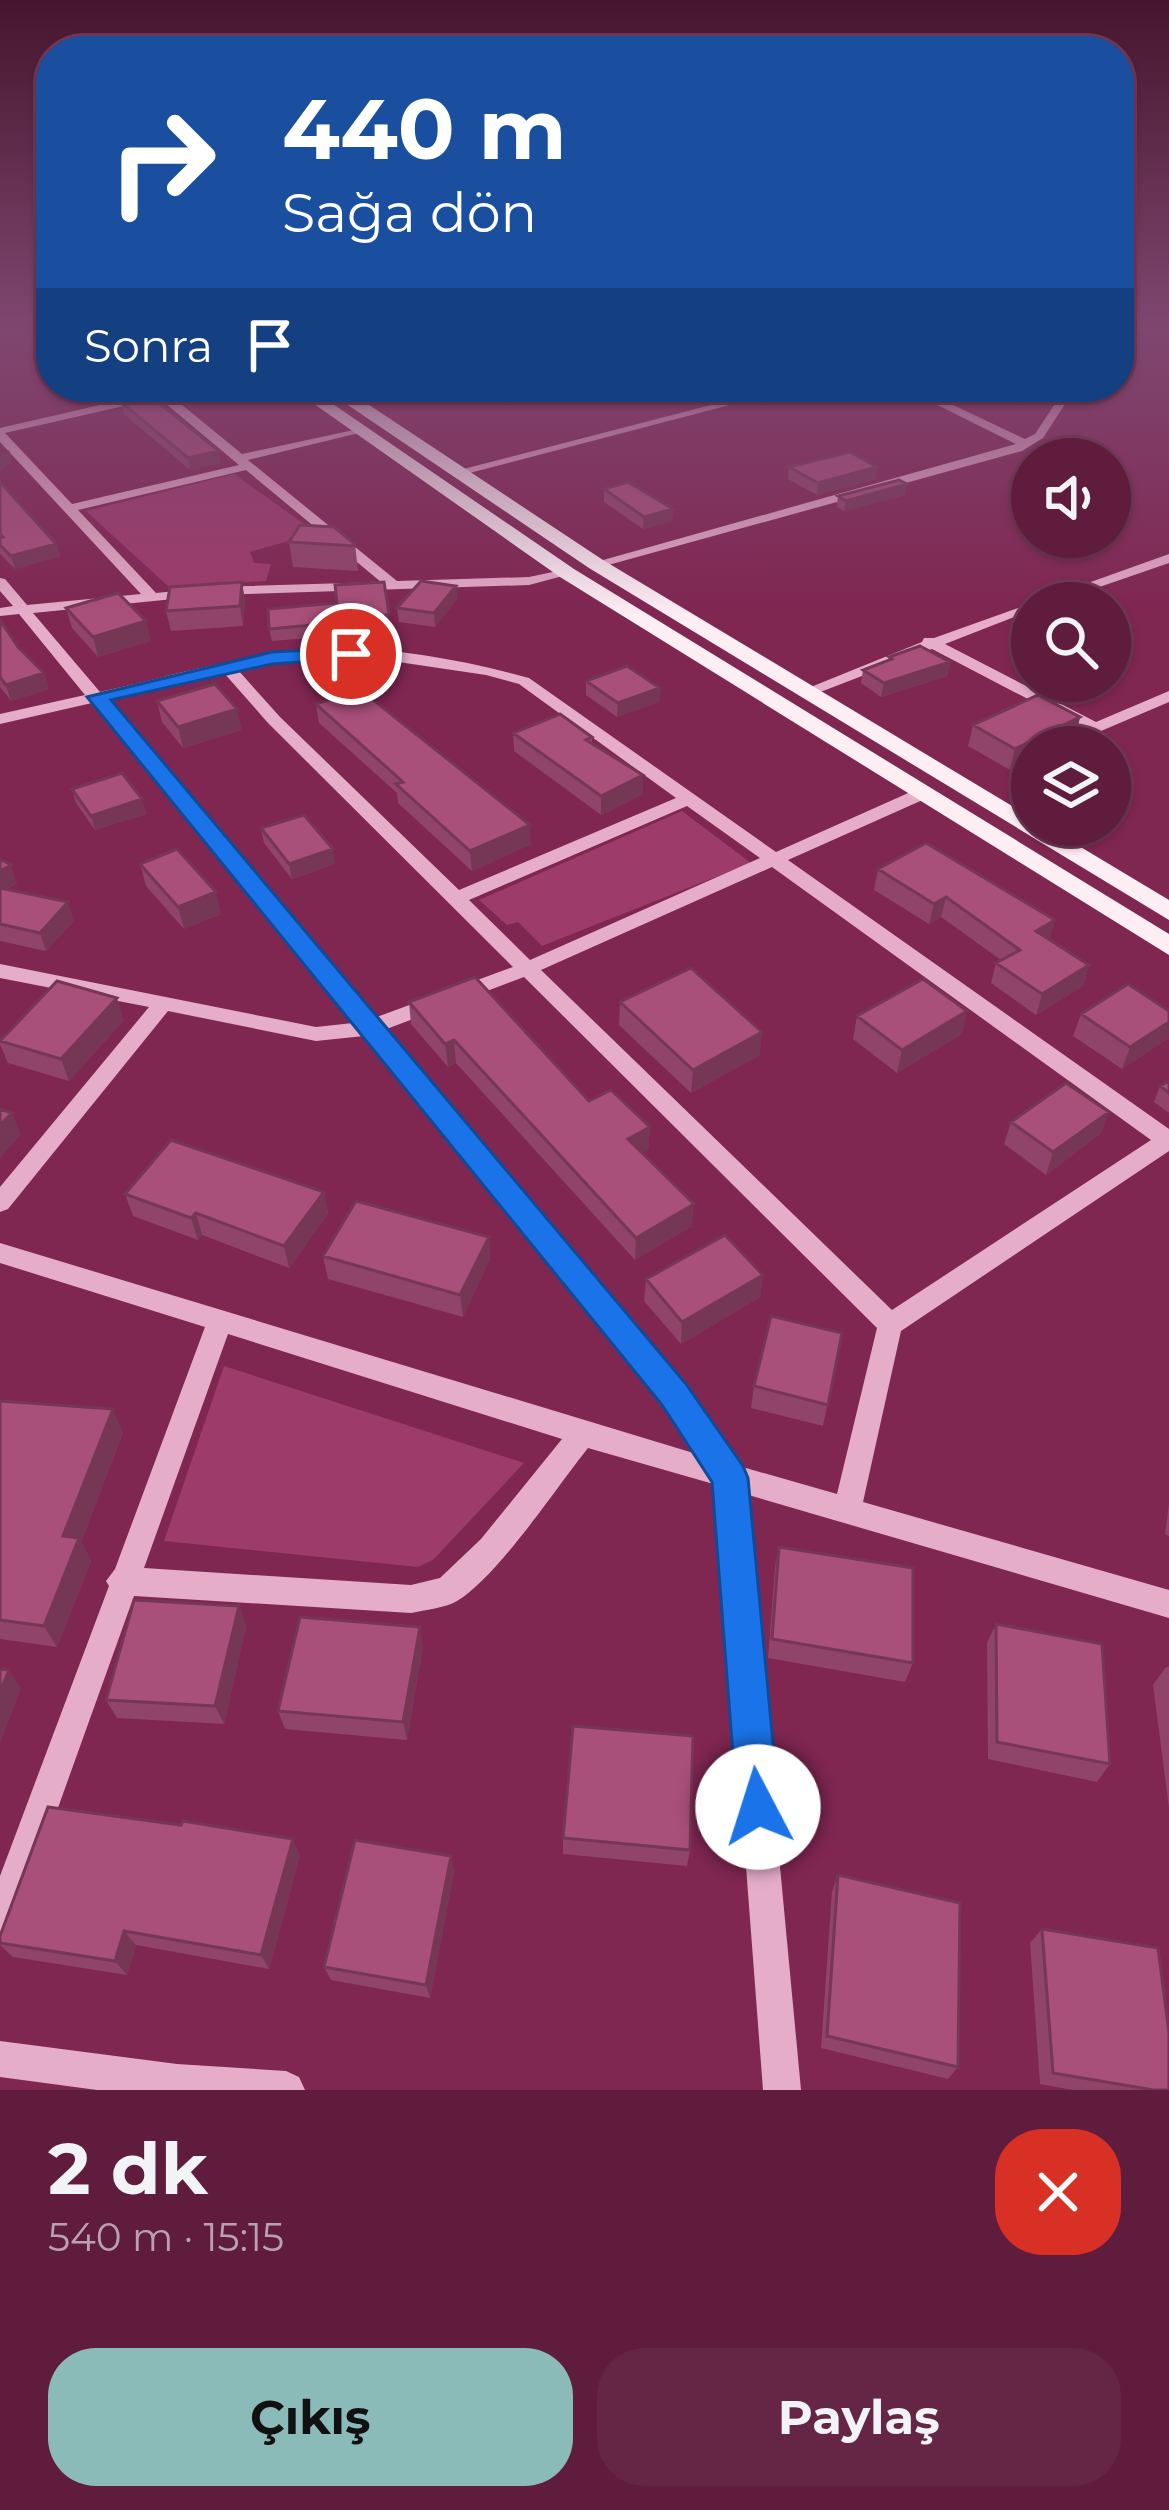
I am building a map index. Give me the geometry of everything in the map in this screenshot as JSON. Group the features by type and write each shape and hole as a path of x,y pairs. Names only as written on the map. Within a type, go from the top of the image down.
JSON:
{"main road":[{"path":"347,422 568,573 1169,946"},
{"path":"383,422 596,564 1169,912"}],"street":[{"path":"0,433 47,422"},
{"path":"195,422 392,584"},
{"path":"458,472 657,422"},
{"path":"978,422 1012,438"},
{"path":"72,508 359,430"},
{"path":"0,433 152,597"},
{"path":"596,564 1011,448"},
{"path":"1099,582 1169,558"},
{"path":"0,613 152,597 529,581 568,573"},
{"path":"0,583 674,1395 730,1478 782,2090"},
{"path":"804,693 1011,612"},
{"path":"929,641 1095,728 1169,696"},
{"path":"0,718 272,658 324,653 378,655 524,681 1168,1141 890,1325 847,1510"},
{"path":"229,670 274,720 890,1325"},
{"path":"0,971 316,1034 369,1028 527,969 777,862 921,794"},
{"path":"459,897 688,799"},
{"path":"0,1203 161,1006"},
{"path":"0,1253 583,1435 1169,1604"},
{"path":"0,1922 121,1581 220,1322"},
{"path":"121,1581 411,1599 448,1590 491,1549 583,1435"},
{"path":"0,2059 176,2086 286,2090"}],"shaded area":[{"path":"234,474 317,533 250,552 254,563 271,564 266,581 169,587 86,511"},
{"path":"682,811 751,863 542,946 518,922 507,925 479,900"},
{"path":"224,1366 524,1463 433,1560 418,1567 164,1541"}],"building":[{"path":"144,422 182,422 219,451 188,458"},
{"path":"850,452 877,467 818,483 789,467"},
{"path":"899,480 907,484 846,501 838,496"},
{"path":"0,482 56,544 11,556 0,545"},
{"path":"628,482 673,509 644,517 604,489"},
{"path":"300,525 334,527 355,546 289,542"},
{"path":"421,581 456,586 434,613 397,608"},
{"path":"242,582 240,606 166,611 170,587"},
{"path":"384,582 389,613 373,624 360,620 359,629 333,630 334,623 269,629 268,609 337,603 335,585"},
{"path":"118,593 146,621 93,637 66,608"},
{"path":"0,620 44,673 6,685 0,677"},
{"path":"920,646 950,662 884,683 863,670 892,659 889,657"},
{"path":"627,666 660,688 618,703 586,681"},
{"path":"215,684 237,709 178,727 157,701"},
{"path":"355,691 367,695 530,825 470,851 396,784 403,782 316,704"},
{"path":"1023,702 1051,702 1080,717 1062,726 1011,726 1011,747 973,725"},
{"path":"560,714 592,737 586,740 643,775 601,796 513,733"},
{"path":"122,773 142,799 91,816 72,789"},
{"path":"304,815 333,849 289,864 261,828"},
{"path":"926,843 1055,920 1036,931 1089,965 1042,994 996,963 1020,950 946,897 934,904 878,869"},
{"path":"177,849 216,892 178,907 140,864"},
{"path":"0,888 68,902 40,933 0,924"},
{"path":"691,968 762,1032 693,1070 620,1002"},
{"path":"475,977 589,1101 611,1090 650,1127 628,1139 694,1204 636,1238 454,1040 445,1044 409,1002"},
{"path":"923,979 967,1011 902,1050 857,1016"},
{"path":"57,981 117,998 61,1059 0,1041"},
{"path":"1128,984 1169,1011 1169,1022 1130,1047 1081,1014"},
{"path":"1066,1083 1109,1112 1053,1152 1011,1122"},
{"path":"0,1109 12,1113 0,1125"},
{"path":"171,1140 324,1192 284,1246 196,1213 191,1218 125,1194"},
{"path":"356,1201 489,1237 460,1295 323,1256"},
{"path":"725,1235 763,1275 682,1322 646,1279"},
{"path":"771,1316 842,1333 828,1405 754,1386"},
{"path":"0,1401 113,1409 63,1536 79,1538 44,1626 0,1620"},
{"path":"779,1547 913,1568 913,1663 772,1639"},
{"path":"134,1600 239,1606 215,1706 106,1700"},
{"path":"300,1617 420,1627 403,1722 278,1711"},
{"path":"996,1624 1102,1644 1110,1764 997,1742"},
{"path":"0,1669 9,1670 0,1692"},
{"path":"573,1726 693,1736 690,1850 563,1838"},
{"path":"48,1807 181,1825 183,1821 293,1839 261,1955 124,1931 115,1961 0,1943"},
{"path":"355,1840 451,1856 426,1985 324,1967"},
{"path":"838,1875 960,1903 958,2067 827,2036"},
{"path":"1042,1929 1158,1948 1169,2033 1169,2090 1053,2073"}],"route":[{"path":"351,654 272,658 98,697 674,1395 730,1478 758,1807"}]}
